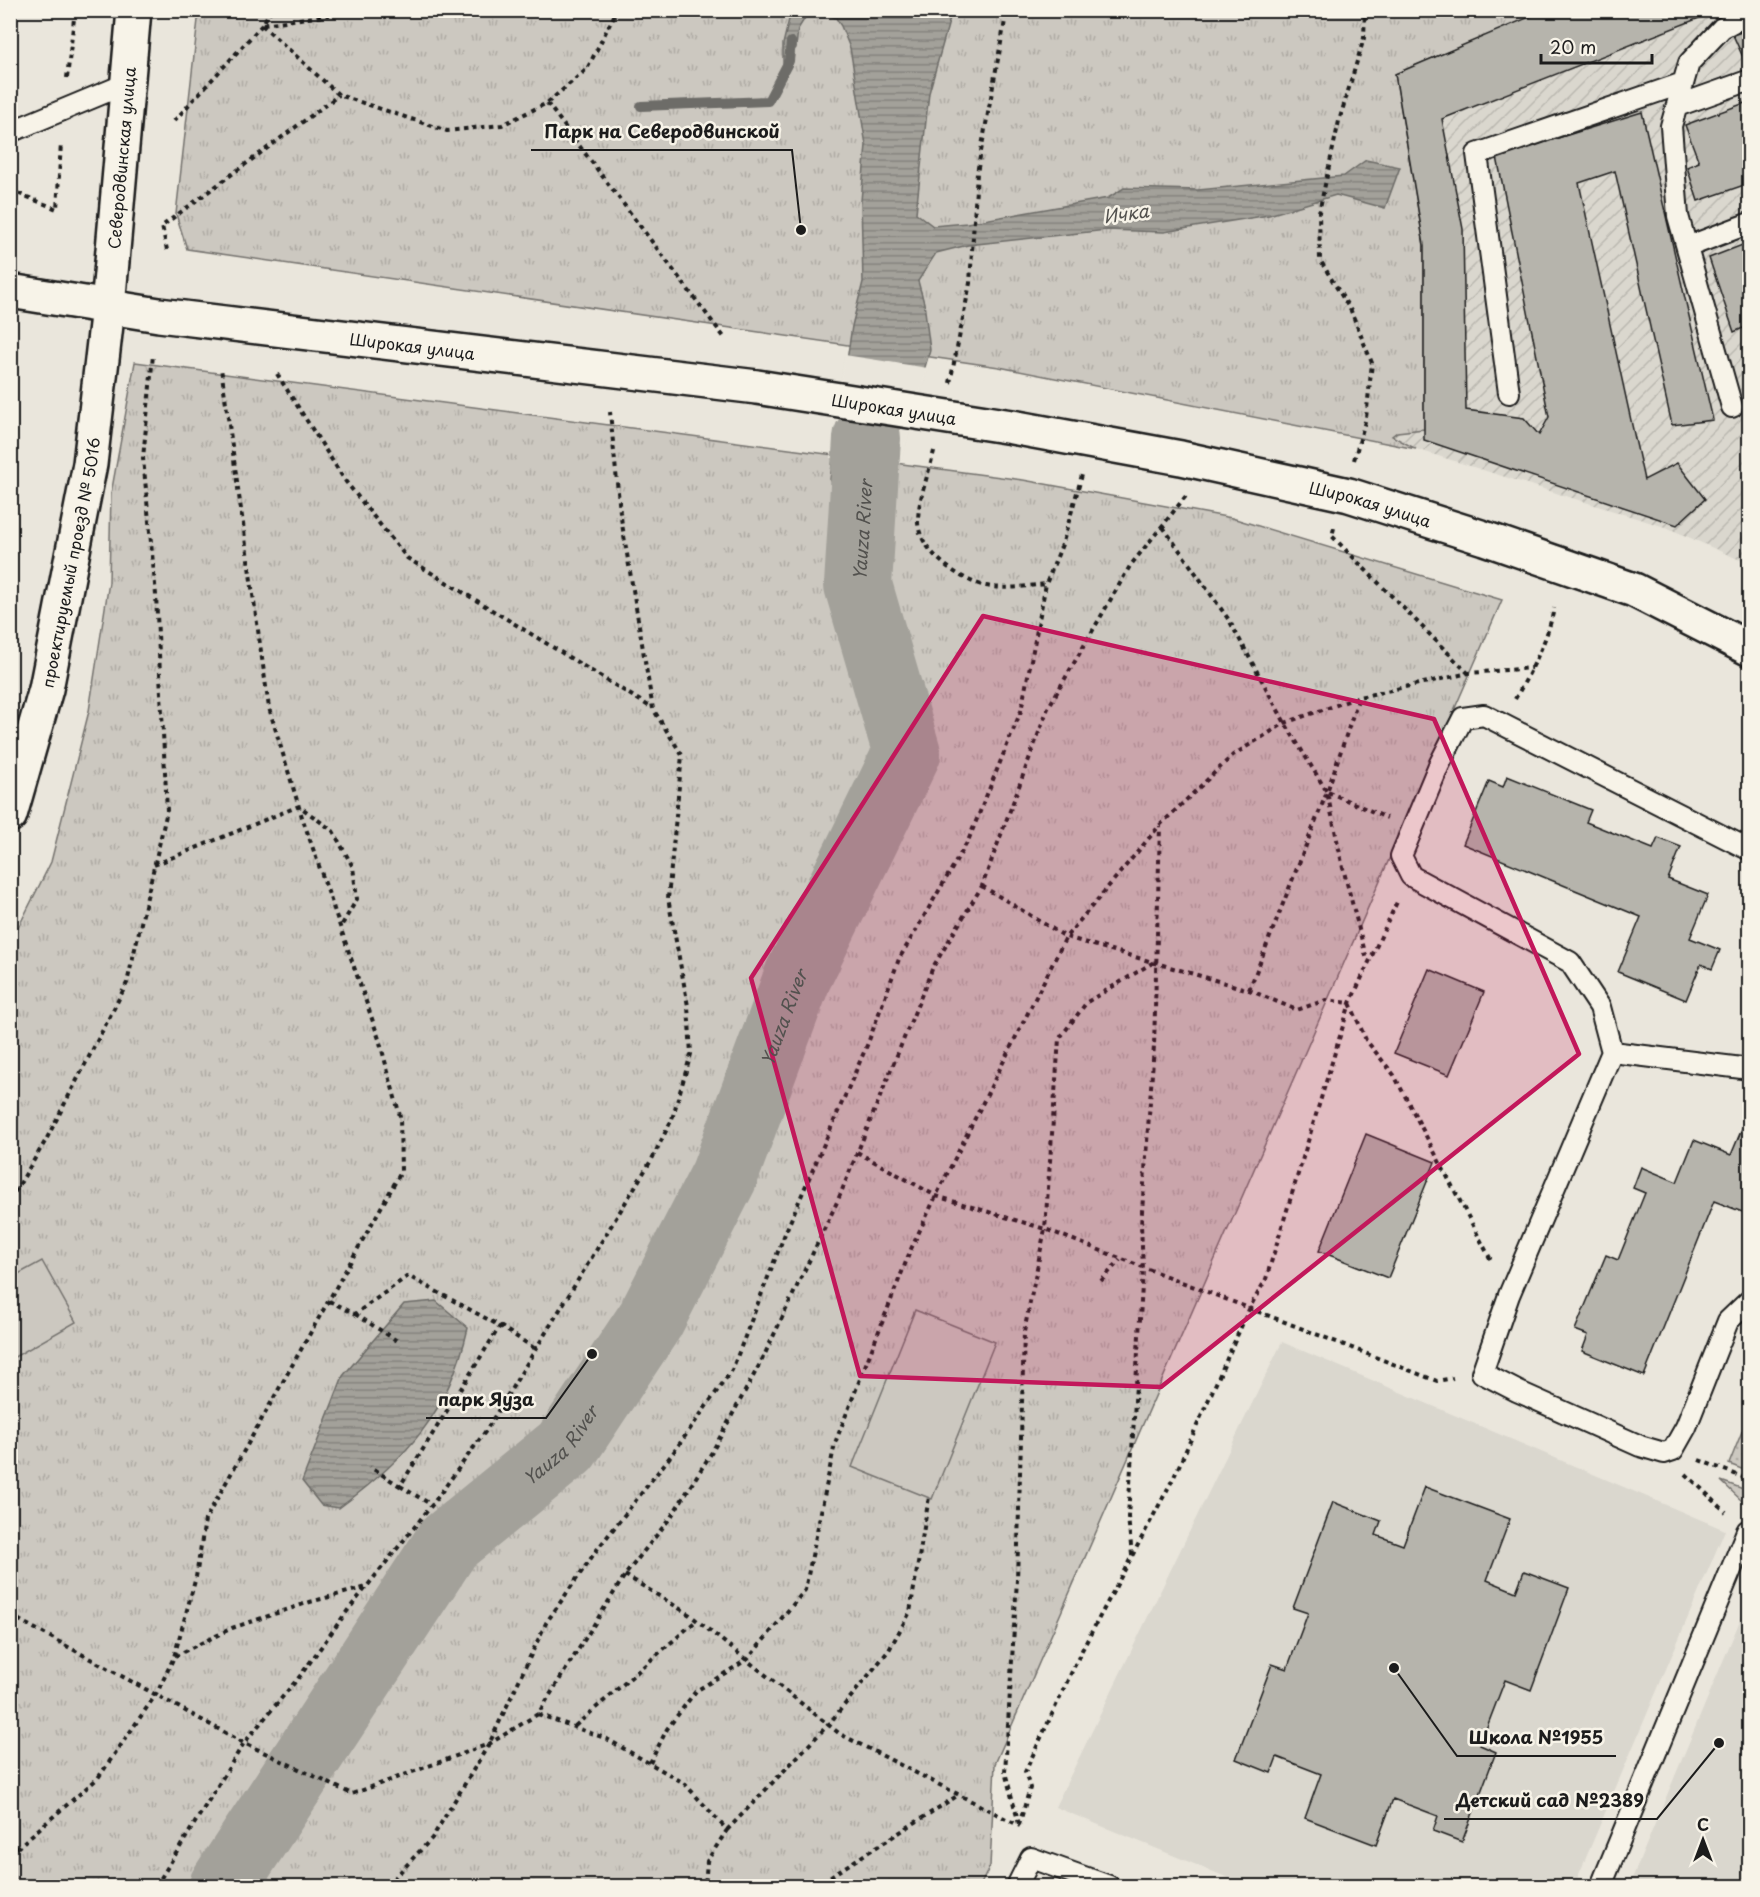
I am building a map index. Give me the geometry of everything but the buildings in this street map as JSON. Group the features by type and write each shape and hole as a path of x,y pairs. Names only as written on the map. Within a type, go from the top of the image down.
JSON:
{"main road":[{"name":"Северодвинская улица","path":"108,308 134,10"},
{"name":"Широкая улица","path":"10,291 108,308 757,387 1012,427 1181,458 1344,494 1484,538 1634,590 1749,649"},
{"name":"проектируемый проезд № 5016","path":"10,815 46,689 90,464 108,308"}],"lane":[{"path":"1732,407 1678,216 1671,126 1689,63 1722,28 1749,13"},
{"path":"1677,106 1749,80"},
{"path":"10,132 128,83"},
{"path":"1509,393 1477,154 1683,83"},
{"path":"1687,247 1749,223"},
{"path":"1749,850 1484,715 1463,718 1411,828 1401,856 1411,876 1570,962 1600,1007 1612,1052 1509,1295 1482,1373 1620,1437 1668,1451 1686,1427 1728,1321 1749,1300"},
{"path":"1612,1052 1749,1070"},
{"path":"1601,1887 1748,1531"},
{"path":"1017,1887 1031,1858 1109,1887"}],"path":[{"path":"174,121 262,25 272,10"},
{"path":"262,25 367,10"},
{"path":"262,25 339,95 447,131 502,125 548,103 587,69 617,10"},
{"path":"952,374 970,283 977,173 1007,10"},
{"path":"1365,10 1364,38 1339,121 1319,212 1320,260 1351,311 1372,363 1369,402 1332,536 1469,674"},
{"path":"167,250 162,226 339,95"},
{"path":"548,103 724,337"},
{"path":"10,190 57,209"},
{"path":"10,1200 46,1140 127,983 167,811 156,595 143,458 153,355"},
{"path":"10,1854 98,1778 157,1693 174,1657 196,1577 205,1520 401,1172 400,1116 379,1039 268,708 221,368"},
{"path":"277,374 346,482 407,558 653,709"},
{"path":"156,1887 244,1743 300,1676 432,1505 485,1432 534,1348 652,1159 672,1119 692,1054 688,1006 668,898 682,755 653,709 620,512 609,412"},
{"path":"387,1887 432,1838 489,1744 546,1623 596,1551 673,1453 732,1370 786,1231 868,1043 899,959 968,841 1021,711 1046,584 1063,542 1082,474"},
{"path":"10,1616 157,1693 244,1743 352,1794 489,1744 538,1714 625,1575 670,1517 712,1452 762,1360 838,1200 933,967 982,886 1048,708 1130,566 1185,496"},
{"path":"917,521 927,548 950,569 985,586 1015,588 1046,584"},
{"path":"1162,527 1229,620 1285,723 1328,792 1343,868 1368,961"},
{"path":"1502,724 1532,668 1554,608"},
{"path":"650,1763 667,1729 696,1691 748,1659 805,1590 835,1443 911,1249 1066,937 1160,825 1233,755 1285,723 1359,697 1469,674 1532,668"},
{"path":"1249,990 1328,792 1359,697"},
{"path":"1328,792 1411,828"},
{"path":"154,865 299,806"},
{"path":"299,806 333,831 352,867 357,899 340,928"},
{"path":"1132,1556 1128,1517 1143,1269 1141,1225 1154,1046 1154,962 1160,825"},
{"path":"1019,1825 1030,1788 1025,1772 1081,1652 1174,1477 1250,1307 1266,1279 1350,1003 1368,961 1411,876"},
{"path":"982,886 1066,937 1249,990 1297,1010 1326,1000 1350,1003"},
{"path":"1031,1858 1019,1825 1005,1772 1017,1580 1024,1332 1045,1229 1059,1039 1087,1002 1154,962"},
{"path":"1350,1003 1366,1040 1394,1076 1458,1192 1509,1295"},
{"path":"857,1152 936,1196 1045,1229 1143,1269 1180,1280 1437,1381 1482,1373"},
{"path":"1101,1281 1120,1260"},
{"path":"355,1314 408,1276 500,1326 534,1348"},
{"path":"329,1301 355,1314 399,1342"},
{"path":"400,1486 500,1326"},
{"path":"1668,1451 1749,1480"},
{"path":"1668,1451 1748,1531"},
{"path":"370,1467 432,1505"},
{"path":"705,1887 707,1861 727,1830 828,1725 889,1650 910,1612 929,1497"},
{"path":"625,1575 697,1620 840,1734 1019,1825"},
{"path":"174,1657 232,1628 310,1602 367,1587"},
{"path":"575,1727 697,1620"},
{"path":"538,1714 607,1739 684,1783 727,1830"},
{"path":"815,1887 957,1795"}],"highlighted area":[{"path":"983,616 1434,719 1579,1054 1161,1387 860,1376 751,978"}],"shaded area":[{"path":"1546,11 1749,11 1749,564 1668,528 1416,449 1392,436 1397,432 1424,429 1424,245 1395,74"},
{"path":"1282,1342 1725,1530 1574,1886 1248,1886 1055,1807"},
{"path":"1749,1599 1749,1886 1629,1886"}],"green space":[{"path":"199,11 1546,11 1395,74 1424,245 1424,429 1397,432 1392,436 1416,449 999,367 187,249 176,214"},
{"path":"135,362 1023,480 1232,518 1502,600 995,1764 990,1866 980,1886 11,1886 10,944 51,862 89,711 109,582 111,494"},
{"path":"42,1261 76,1322 11,1359 11,1278"},
{"path":"915,1310 995,1342 932,1499 852,1467"},
{"path":"1749,1414 1749,1472 1729,1464"},
{"path":"1721,1481 1749,1491 1749,1505 1743,1502"}],"water":[{"name":"Ичка","path":"791,11 878,12 883,17 888,11 952,11 929,93 916,213 933,226 967,223 1108,198 1124,188 1198,190 1344,176 1366,160 1400,167 1385,208 1336,195 1269,215 1164,232 1107,230 968,245 936,253 918,281 924,303 930,350 883,510 859,534 830,479 852,326 863,282 861,201 866,145 850,48 841,26 836,18 808,13 798,29 796,48 783,62 783,44"},
{"path":"436,1301 468,1328 460,1358 437,1409 422,1431 385,1471 339,1508 321,1505 302,1481 343,1376 404,1304"}],"pier":[{"path":"845,355 928,368 899,466 830,458"}],"waterway":[{"path":"641,106 768,101 789,61 791,42"},
{"name":"Yauza River","path":"223,1886 448,1543 566,1447 651,1319 724,1176 798,976 907,753 858,585 867,438"}],"place":[{"name":"Парк на Северодвинской","path":"801,230"},
{"name":"парк Яуза","path":"592,1354"},
{"name":"Школа №1955","path":"1394,1668"},
{"name":"Детский сад №2389","path":"1719,1743"}]}
